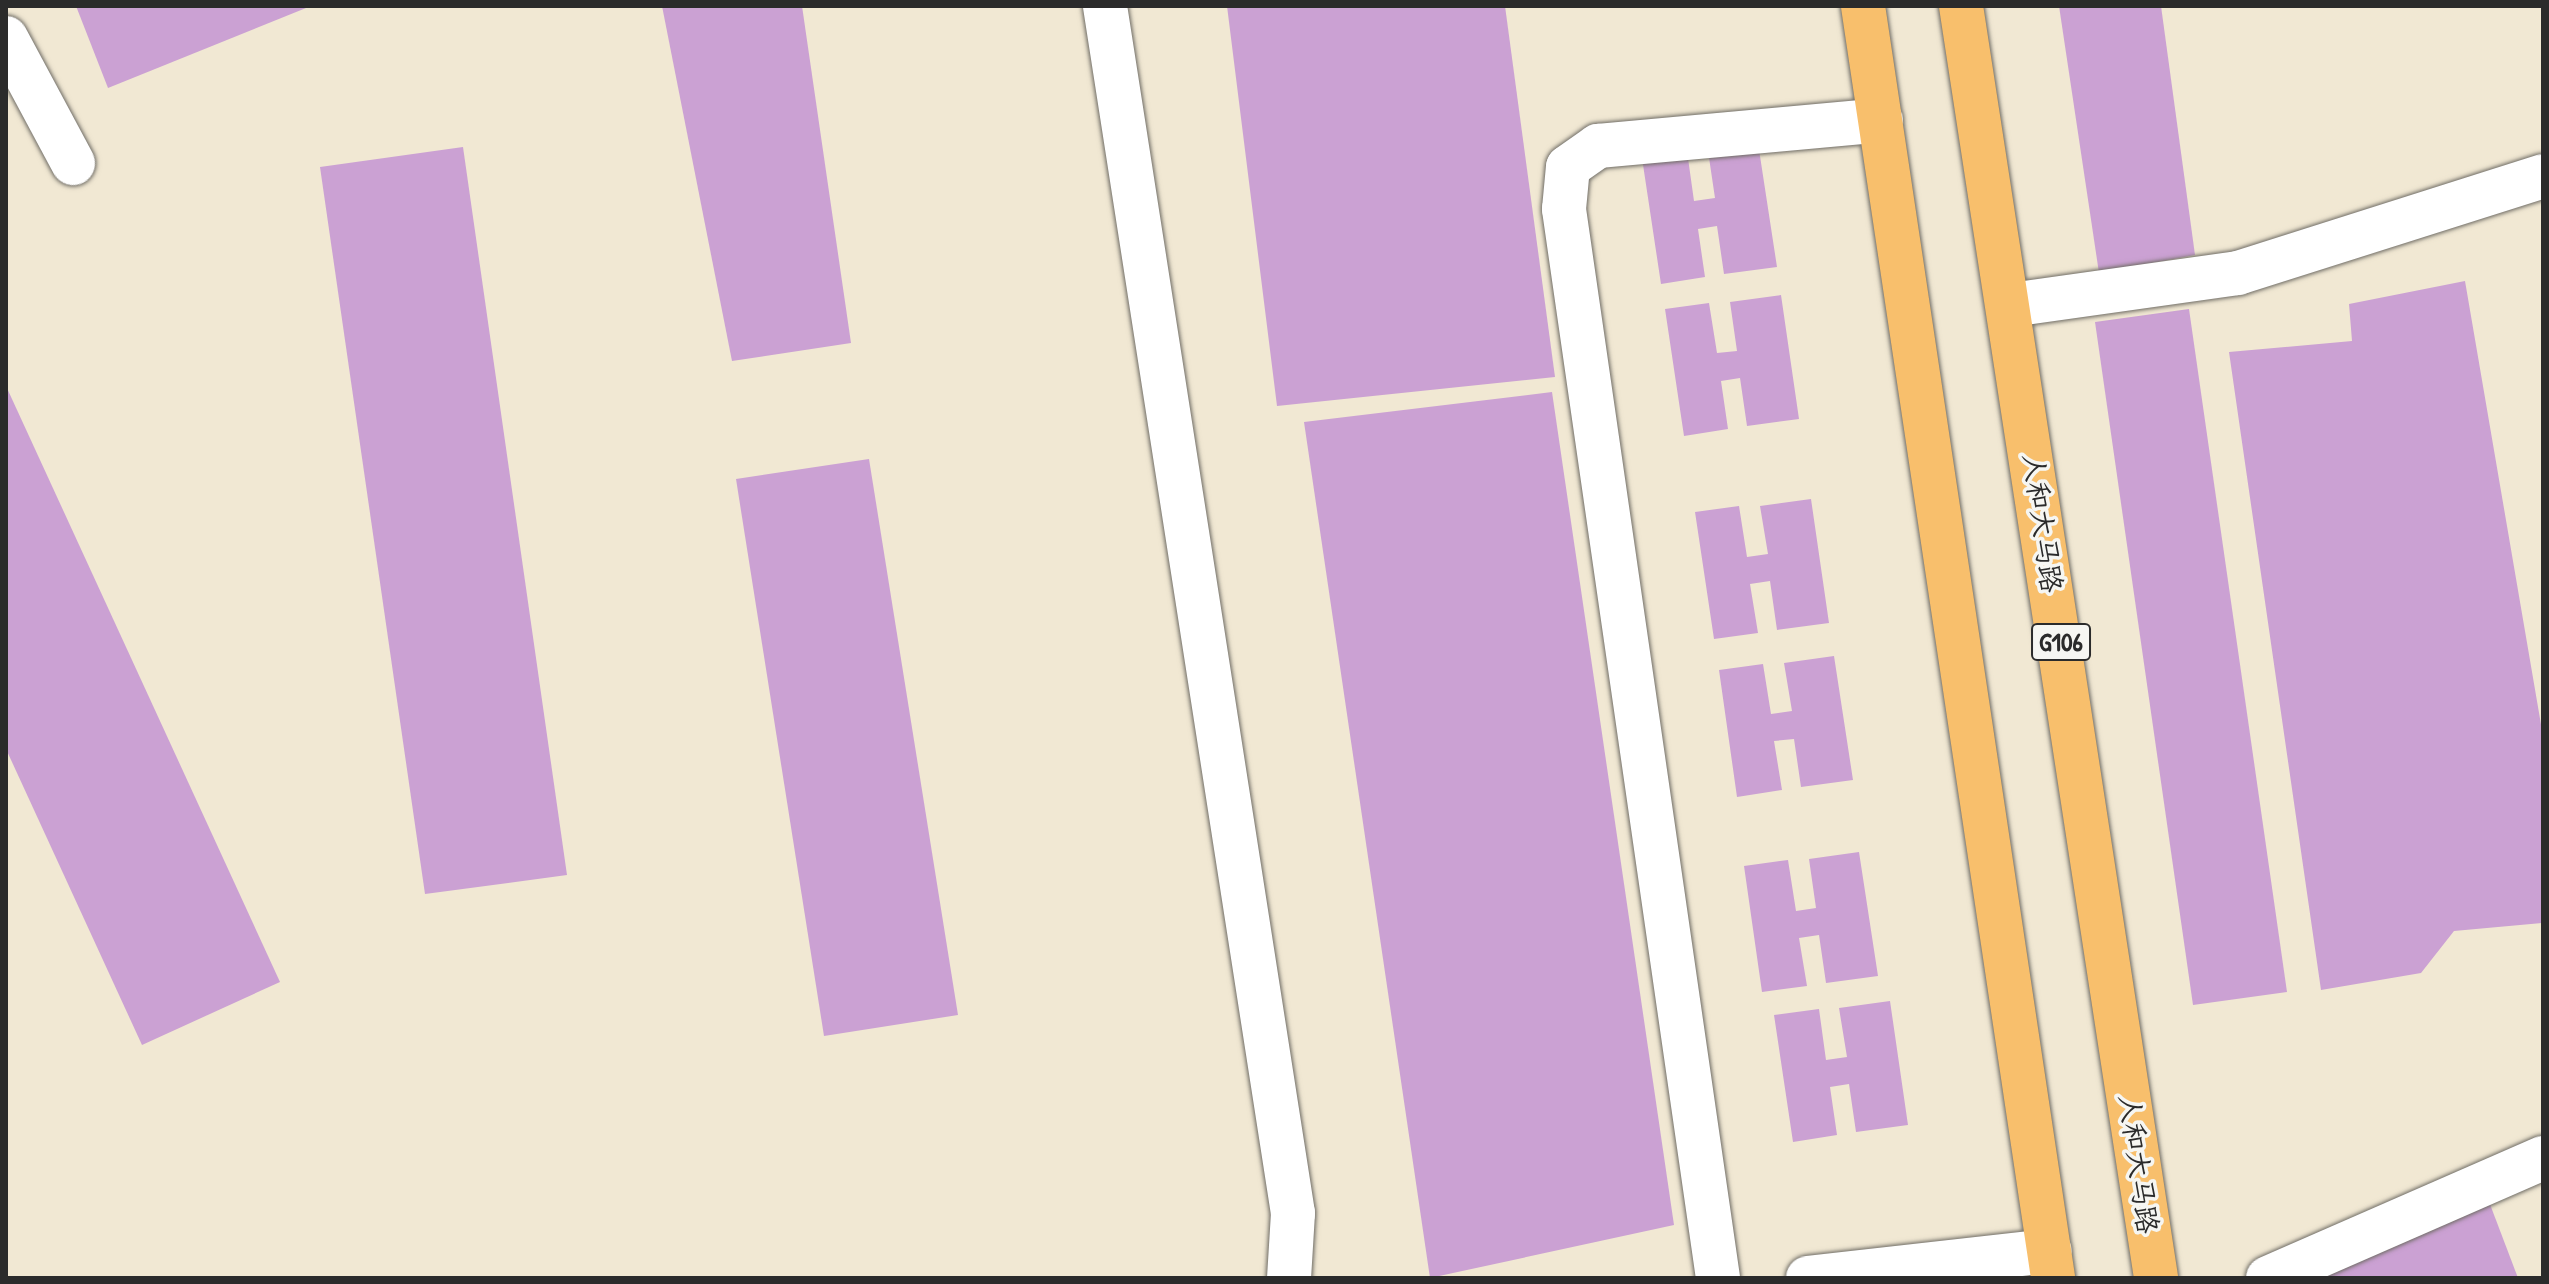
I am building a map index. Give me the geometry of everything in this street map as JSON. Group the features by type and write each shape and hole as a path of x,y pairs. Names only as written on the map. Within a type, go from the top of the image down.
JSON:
{"highway":[{"path":"1863,6 2051,1264"},
{"name":"人和大马路","path":"1961,6 2011,305 2156,1278"}],"street":[{"path":"1105,6 1293,1213 1289,1278"},
{"path":"6,38 73,163"},
{"path":"1718,1278 1564,209 1568,167 1598,146 1881,120"},
{"path":"2011,305 2238,273 2543,176"},
{"path":"2268,1278 2543,1158"},
{"path":"1808,1278 2051,1264"}],"building":[{"path":"76,6 311,6 108,88"},
{"path":"662,6 802,6 851,343 732,361"},
{"path":"1227,6 1505,6 1555,377 1277,406"},
{"path":"2059,6 2161,6 2195,255 2099,273"},
{"path":"1758,143 1777,267 1724,274 1717,226 1698,229 1705,277 1661,284 1642,158 1687,151 1694,201 1715,198 1708,151"},
{"path":"463,147 567,875 425,894 320,167"},
{"path":"2465,281 2543,736 2543,923 2454,931 2421,973 2321,990 2229,352 2352,341 2349,304"},
{"path":"1781,295 1799,419 1747,426 1740,378 1721,381 1728,429 1684,436 1665,309 1709,303 1717,353 1737,351 1730,302"},
{"path":"2189,309 2287,992 2193,1005 2095,322"},
{"path":"6,386 280,982 142,1045 6,749"},
{"path":"1552,392 1674,1225 1430,1278 1304,422"},
{"path":"869,459 958,1015 824,1036 736,479"},
{"path":"1811,499 1829,623 1777,630 1770,581 1750,584 1758,633 1714,639 1695,512 1739,506 1747,557 1768,554 1760,506"},
{"path":"1834,656 1853,780 1801,787 1794,739 1774,741 1782,790 1737,797 1719,670 1763,664 1771,714 1792,711 1784,663"},
{"path":"1859,852 1878,976 1826,983 1819,935 1799,938 1807,986 1762,992 1744,866 1788,860 1796,911 1816,908 1809,859"},
{"path":"1890,1001 1908,1125 1856,1132 1849,1084 1830,1087 1837,1135 1793,1142 1774,1015 1819,1009 1826,1060 1847,1057 1839,1008"},
{"path":"2488,1199 2518,1278 2309,1278"}]}
